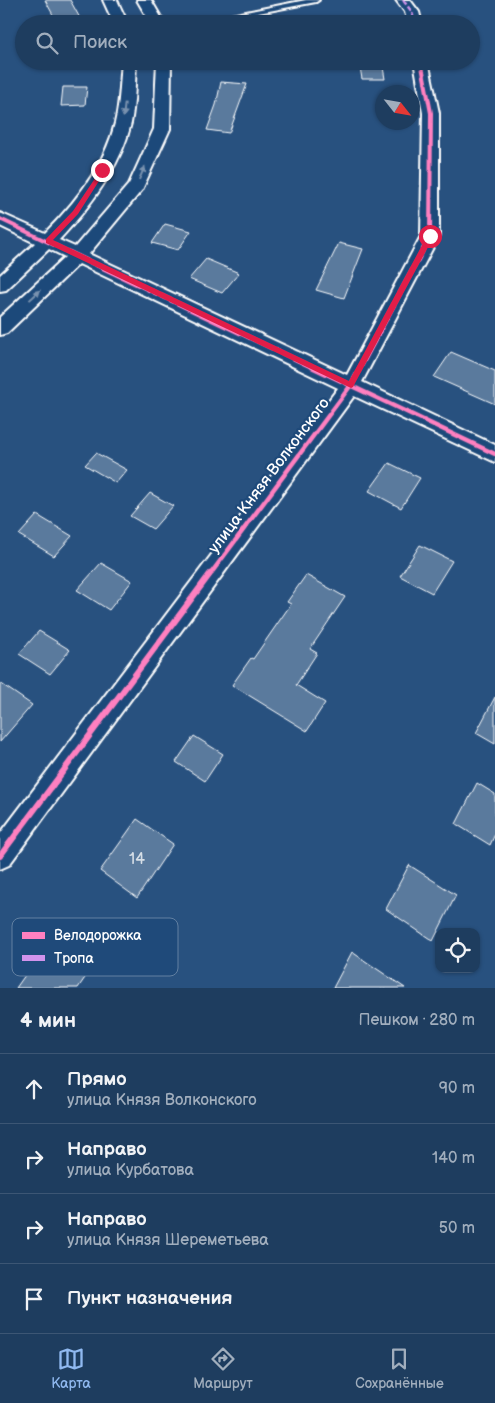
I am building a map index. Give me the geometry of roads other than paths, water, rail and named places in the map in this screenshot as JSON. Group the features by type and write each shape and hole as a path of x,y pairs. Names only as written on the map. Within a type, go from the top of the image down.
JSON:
{"street":[{"path":"110,0 116,15"},
{"path":"144,0 153,15"},
{"path":"403,0 413,15"},
{"path":"0,285 49,241 75,212 102,170 121,129 128,70"},
{"path":"0,328 78,255 136,186 162,129 164,70"},
{"name":"улица Князя Волконского","path":"0,856 351,385 430,236 431,113 424,70"},
{"path":"0,219 495,454"}],"lane":[{"path":"237,15 316,0"}]}
